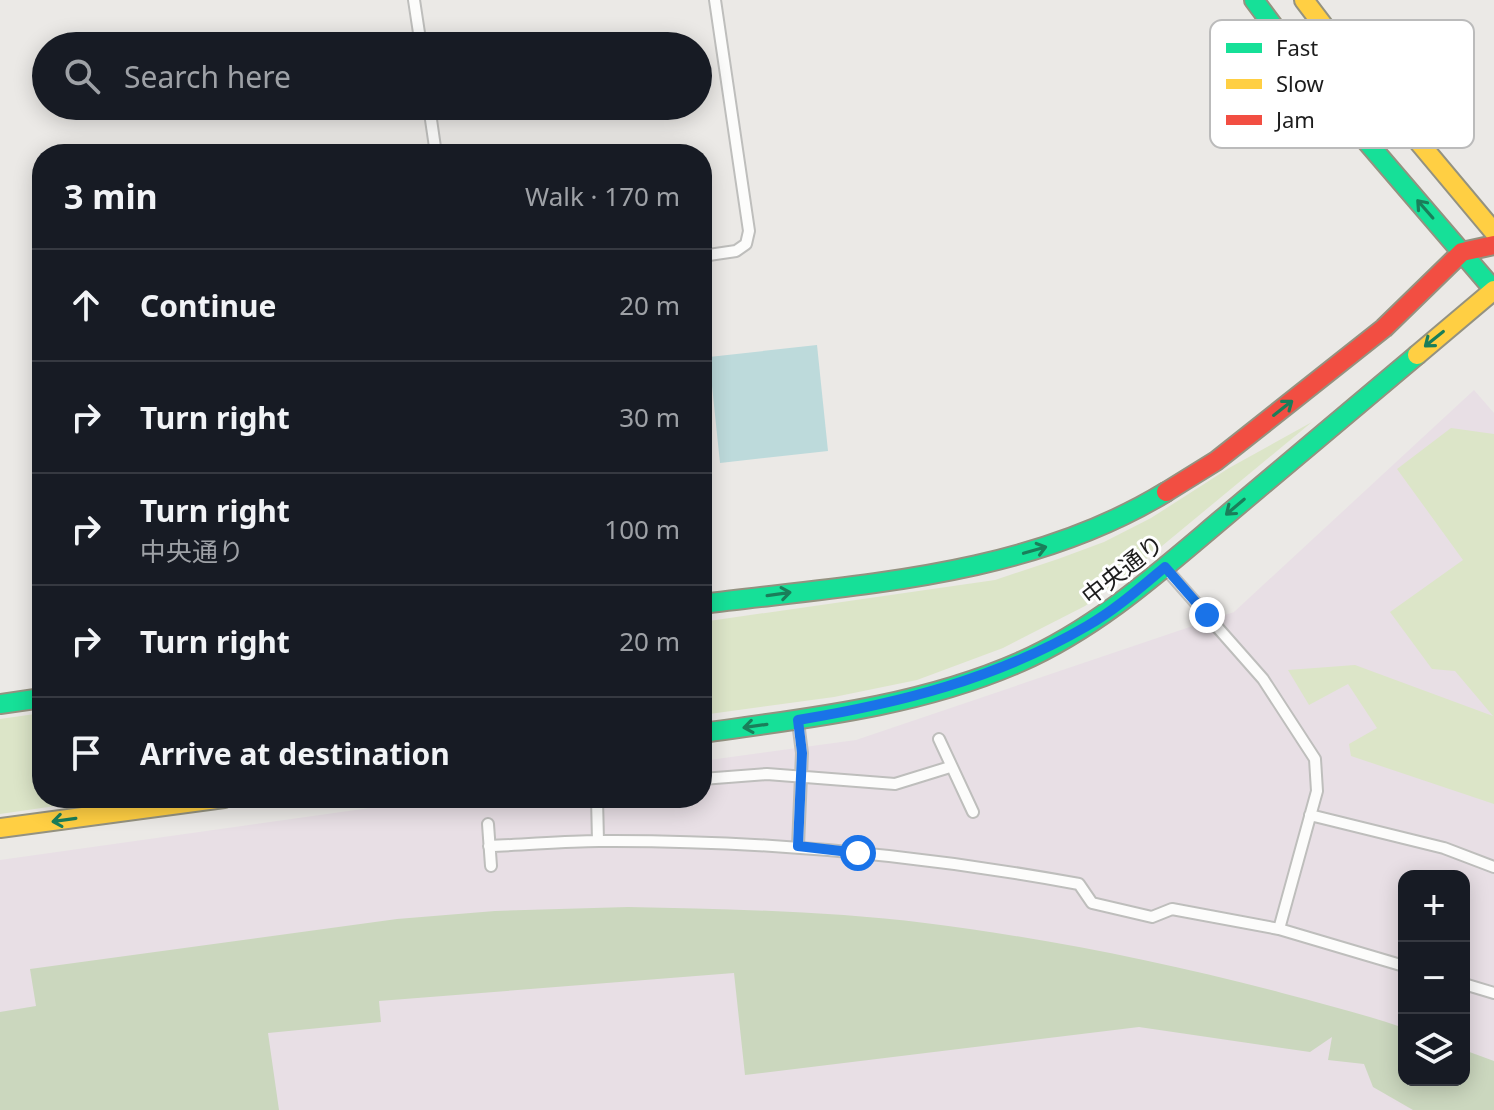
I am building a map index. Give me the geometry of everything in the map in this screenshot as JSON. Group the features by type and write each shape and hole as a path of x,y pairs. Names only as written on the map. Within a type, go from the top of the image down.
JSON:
{"street":[{"path":"1254,0 1269,20"},
{"path":"1304,0 1319,20"},
{"path":"1372,148 1494,290"},
{"path":"1424,148 1494,232"},
{"path":"1462,252 1494,245"},
{"name":"中央通り","path":"712,603 941,573 1002,560 1098,528 1143,506 1216,461 1384,328 1462,252"},
{"name":"中央通り","path":"712,732 798,720 919,696 1008,667 1088,626 1126,600 1494,290"},
{"path":"0,704 32,699"},
{"path":"0,828 149,808"}],"lane":[{"path":"414,0 419,32"},
{"path":"712,255 736,251 746,244 749,231 715,0"},
{"path":"431,120 435,144"},
{"path":"1165,567 1263,679 1315,759 1317,791 1279,929"},
{"path":"798,720 802,753 798,846"},
{"path":"939,739 973,812"},
{"path":"712,778 767,774 895,784 950,767"},
{"path":"597,808 598,841"},
{"path":"1310,815 1444,848 1494,867"},
{"path":"488,824 491,866"},
{"path":"489,846 598,841 798,846 981,866 1079,884 1092,903 1152,917 1172,909 1279,929 1398,964"},
{"path":"1470,986 1494,993"}],"shaded area":[{"path":"1474,390 1494,413 1494,1110 0,1110 0,860 370,808 712,808 712,760 856,740 1234,612"}],"green space":[{"path":"1312,422 1116,584 1085,606 1003,648 917,680 834,697 712,714 712,621 995,580 1104,542 1151,518 1229,468"},
{"path":"1451,428 1494,434 1494,804 1351,756 1349,744 1377,728 1348,684 1309,705 1288,670 1355,665 1493,716 1455,671 1432,669 1390,612 1463,560 1397,469"},
{"path":"32,714 32,808 42,808 0,814 0,719"},
{"path":"628,907 814,913 970,929 1105,952 1238,982 1398,1026 1398,1086 1470,1086 1470,1052 1494,1061 1494,1110 1413,1110 1373,1087 1364,1064 1328,1060 1332,1037 1310,1052 1139,1027 745,1075 734,973 379,1001 381,1022 268,1033 279,1110 0,1110 0,1012 36,1006 30,969 397,919 495,911"}],"water":[{"path":"817,345 828,451 720,463 712,357"}],"traffic: fast":[{"path":"1254,0 1269,20"},
{"path":"1372,148 1494,290"},
{"path":"712,732 824,716 904,700 982,677 1048,648 1101,616 1150,579 1417,355"},
{"path":"712,603 882,582 1000,560 1057,543 1113,520 1166,492"},
{"path":"0,704 32,699"}],"traffic: slow":[{"path":"1304,0 1319,20"},
{"path":"1424,148 1494,232"},
{"path":"1417,355 1494,290"},
{"path":"0,828 149,808"}],"traffic: jam":[{"path":"1166,492 1216,461 1384,328 1462,252 1494,245"}],"route":[{"path":"858,853 798,846 802,753 798,720 919,696 1008,667 1088,626 1126,600 1165,567 1207,615"}]}
